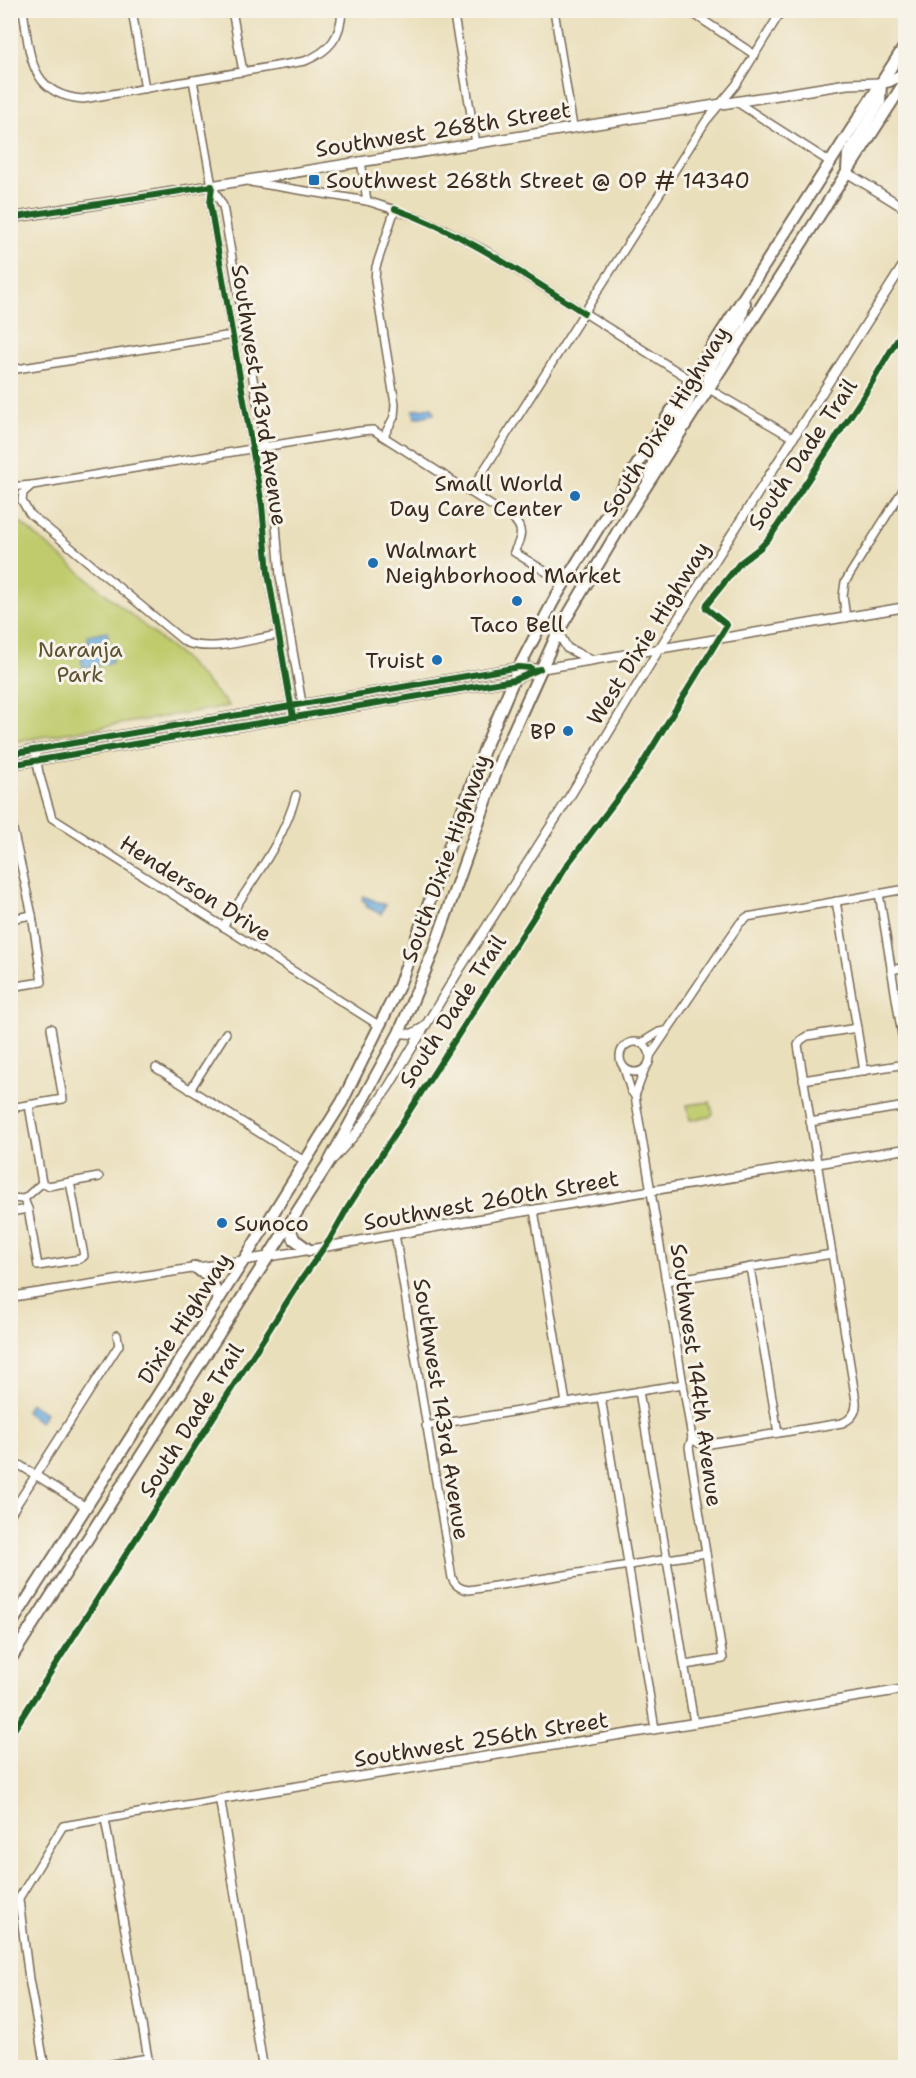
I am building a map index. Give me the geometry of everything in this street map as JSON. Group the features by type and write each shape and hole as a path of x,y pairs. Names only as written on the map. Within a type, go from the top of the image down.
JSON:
{"highway":[{"name":"South Dixie Highway","path":"380,1026 414,948 473,780 514,680 564,583 906,44"},
{"path":"846,172 848,154 880,102 881,83 906,72"},
{"name":"South Dixie Highway","path":"329,1162 399,1034 433,952 490,789 540,669 558,632 593,570 906,80"},
{"path":"709,389 708,374 711,366 741,319 747,294"},
{"path":"646,486 655,455 688,402 691,394 691,380"},
{"path":"380,1026 399,1034"},
{"name":"Dixie Highway","path":"10,1626 306,1162 342,1102 380,1026"},
{"name":"Dixie Highway","path":"10,1660 329,1162"},
{"path":"289,1225 294,1239 309,1250"},
{"path":"195,1267 212,1280 218,1300"}],"main road":[{"name":"Southwest 268th Street","path":"10,218 721,103 847,84 881,83"}],"street":[{"path":"23,10 31,61 36,73 43,83 62,95 83,99 305,61 314,57 335,40 342,27 342,10"},
{"path":"132,10 145,88"},
{"path":"232,10 243,72"},
{"path":"453,10 476,142"},
{"path":"554,10 573,127"},
{"path":"687,10 754,55"},
{"path":"470,492 706,122 736,85 782,10"},
{"name":"Southwest 143rd Avenue","path":"193,80 212,186 210,204 262,504 268,573 293,717"},
{"path":"735,101 830,162"},
{"path":"361,161 367,201"},
{"path":"846,172 906,209"},
{"path":"243,181 367,201 417,217 468,241 691,380"},
{"name":"Southwest 143rd Avenue","path":"212,186 223,206 265,447 275,511 280,576 304,715"},
{"path":"384,436 394,417 395,404 375,281 376,267 395,210"},
{"name":"West Dixie Highway","path":"329,1162 358,1131 389,1086 460,967 906,261"},
{"path":"10,370 245,333"},
{"path":"709,389 793,438"},
{"path":"10,487 373,430 519,525 520,540 514,552 564,583"},
{"path":"32,485 23,493 22,501 30,513 185,642 192,645 213,646 278,635"},
{"path":"846,618 842,592 845,582 906,486"},
{"path":"10,754 519,668 540,669 906,607"},
{"path":"558,632 567,648 591,660"},
{"path":"10,765 514,680 540,669"},
{"name":"Henderson Drive","path":"35,750 52,818 380,1026"},
{"path":"224,927 280,837 296,795"},
{"path":"10,987 42,982 32,915 11,815"},
{"path":"650,1056 647,1048 641,1043 632,1042 622,1048 620,1060 624,1068 637,1072 645,1068 650,1056 664,1037 665,1031 743,919 756,914 906,889"},
{"path":"803,1080 906,1062 879,893"},
{"path":"836,901 864,1071"},
{"path":"10,919 32,915"},
{"path":"891,970 906,967"},
{"path":"399,1034 412,1034 424,1026"},
{"path":"10,1108 63,1099 51,1028"},
{"path":"692,1438 698,1443 710,1444 842,1423 852,1417 856,1409 798,1045 807,1036 857,1028"},
{"path":"641,1043 665,1031"},
{"path":"190,1090 226,1033"},
{"path":"156,1068 306,1162"},
{"name":"Southwest 144th Avenue","path":"624,1068 631,1092 635,1096"},
{"name":"Southwest 144th Avenue","path":"645,1068 635,1096 692,1438 688,1447 723,1659 685,1665"},
{"path":"29,1105 42,1183"},
{"path":"810,1122 906,1106"},
{"name":"Southwest 260th Street","path":"10,1297 269,1257 534,1210 906,1149"},
{"path":"42,1183 48,1186 99,1177"},
{"path":"24,1199 28,1209 38,1266 80,1259 84,1256 70,1182"},
{"path":"10,1198 24,1199 42,1183"},
{"path":"10,1212 28,1209"},
{"path":"534,1210 566,1403"},
{"name":"Southwest 143rd Avenue","path":"395,1234 452,1578 458,1587 469,1590 628,1565"},
{"path":"666,1281 832,1254"},
{"path":"750,1267 778,1433"},
{"path":"10,1515 119,1345 117,1335"},
{"path":"426,1426 683,1384"},
{"path":"639,1391 694,1723"},
{"path":"601,1397 655,1730"},
{"path":"10,1459 86,1507"},
{"path":"628,1565 706,1553"},
{"name":"Southwest 256th Street","path":"18,1900 63,1826 906,1689"},
{"path":"220,1799 263,2067"},
{"path":"89,2067 148,2058 105,1819"},
{"path":"10,1913 18,1900"},
{"path":"18,1900 45,2067"}],"green space":[{"name":"Naranja Park","path":"11,515 184,659 229,706 11,742"},
{"path":"710,1102 713,1114 709,1117 690,1120 687,1105"}],"water":[{"path":"432,407 434,414 415,418 413,410"},
{"path":"107,631 112,663 83,668 80,650 89,647 87,635"},
{"path":"363,896 385,905 381,914 367,907 365,901 362,900"},
{"path":"30,1403 45,1413 40,1422 25,1412"}],"cycle path":[{"path":"10,218 212,186 210,204 262,505 268,573 293,717"},
{"path":"395,209 469,242 584,313"},
{"name":"South Dade Trail","path":"10,1736 299,1283 330,1239 348,1207 567,865 636,774 727,625 706,608 707,604 740,563 770,537 865,394 906,325"},
{"path":"10,754 519,667 531,668"},
{"path":"10,765 514,680 540,669"}],"place":[{"name":"Southwest 268th Street @ OP # 14340","path":"314,180"},
{"name":"Small World Day Care Center","path":"575,496"},
{"name":"Walmart Neighborhood Market","path":"373,563"},
{"name":"Taco Bell","path":"517,601"},
{"name":"Truist","path":"437,660"},
{"name":"BP","path":"568,731"},
{"name":"Sunoco","path":"222,1223"}]}
